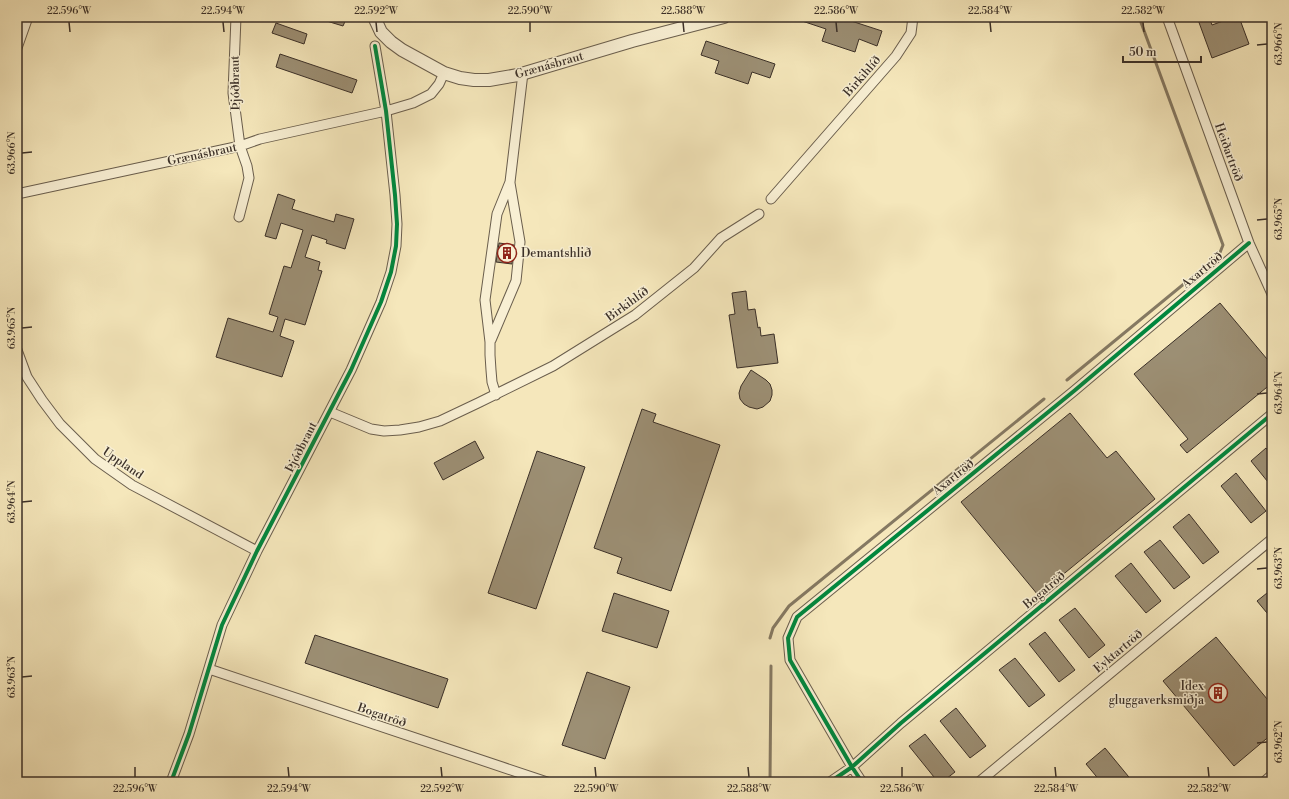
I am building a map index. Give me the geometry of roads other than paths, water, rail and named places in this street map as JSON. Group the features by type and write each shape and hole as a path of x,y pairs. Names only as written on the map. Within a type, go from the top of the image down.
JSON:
{"street":[{"path":"17,48 28,17"},
{"name":"Þjóðbraut","path":"236,17 233,93 240,146 247,166 248,178 239,217"},
{"path":"374,17 382,32 391,42 444,73"},
{"name":"Grænásbraut","path":"17,194 240,146 260,139 386,111 413,103 431,94 439,84 444,73 460,78 489,80 523,73 632,41 724,17"},
{"name":"Birkihlíð","path":"771,199 896,56 911,33 913,17"},
{"name":"Heiðartröð","path":"1166,17 1249,243 1272,294"},
{"path":"375,46 386,111"},
{"path":"496,395 492,382 490,342 485,300 497,214 510,182 523,73"},
{"name":"Þjóðbraut","path":"171,782 189,734 222,625 257,551 330,412 360,350 381,302 391,272 396,246 397,224 386,111"},
{"path":"490,342 516,281 520,242 510,182"},
{"name":"Birkihlíð","path":"330,412 370,429 384,431 418,427 440,421 553,366 635,315 694,268 722,238 759,214"},
{"name":"Axartröð","path":"862,782 790,660 788,638 797,617 1074,391 1249,243"},
{"name":"Uppland","path":"17,350 28,377 42,400 60,424 95,459 132,485 257,551"},
{"name":"Bogatröð","path":"830,782 852,767 901,723 1272,414"},
{"name":"Eyktartröð","path":"979,782 1272,539"},
{"name":"Bogatröð","path":"209,670 547,782"},
{"path":"1264,782 1272,775"}],"waterway":[{"path":"1067,380 1219,255 1223,245 1139,17"},
{"path":"770,638 773,628 789,606 1044,399"},
{"path":"770,782 771,666"}],"place":[{"name":"Demantshlið","path":"507,253"},
{"name":"Idex gluggaverksmiðja","path":"1218,693"}]}
